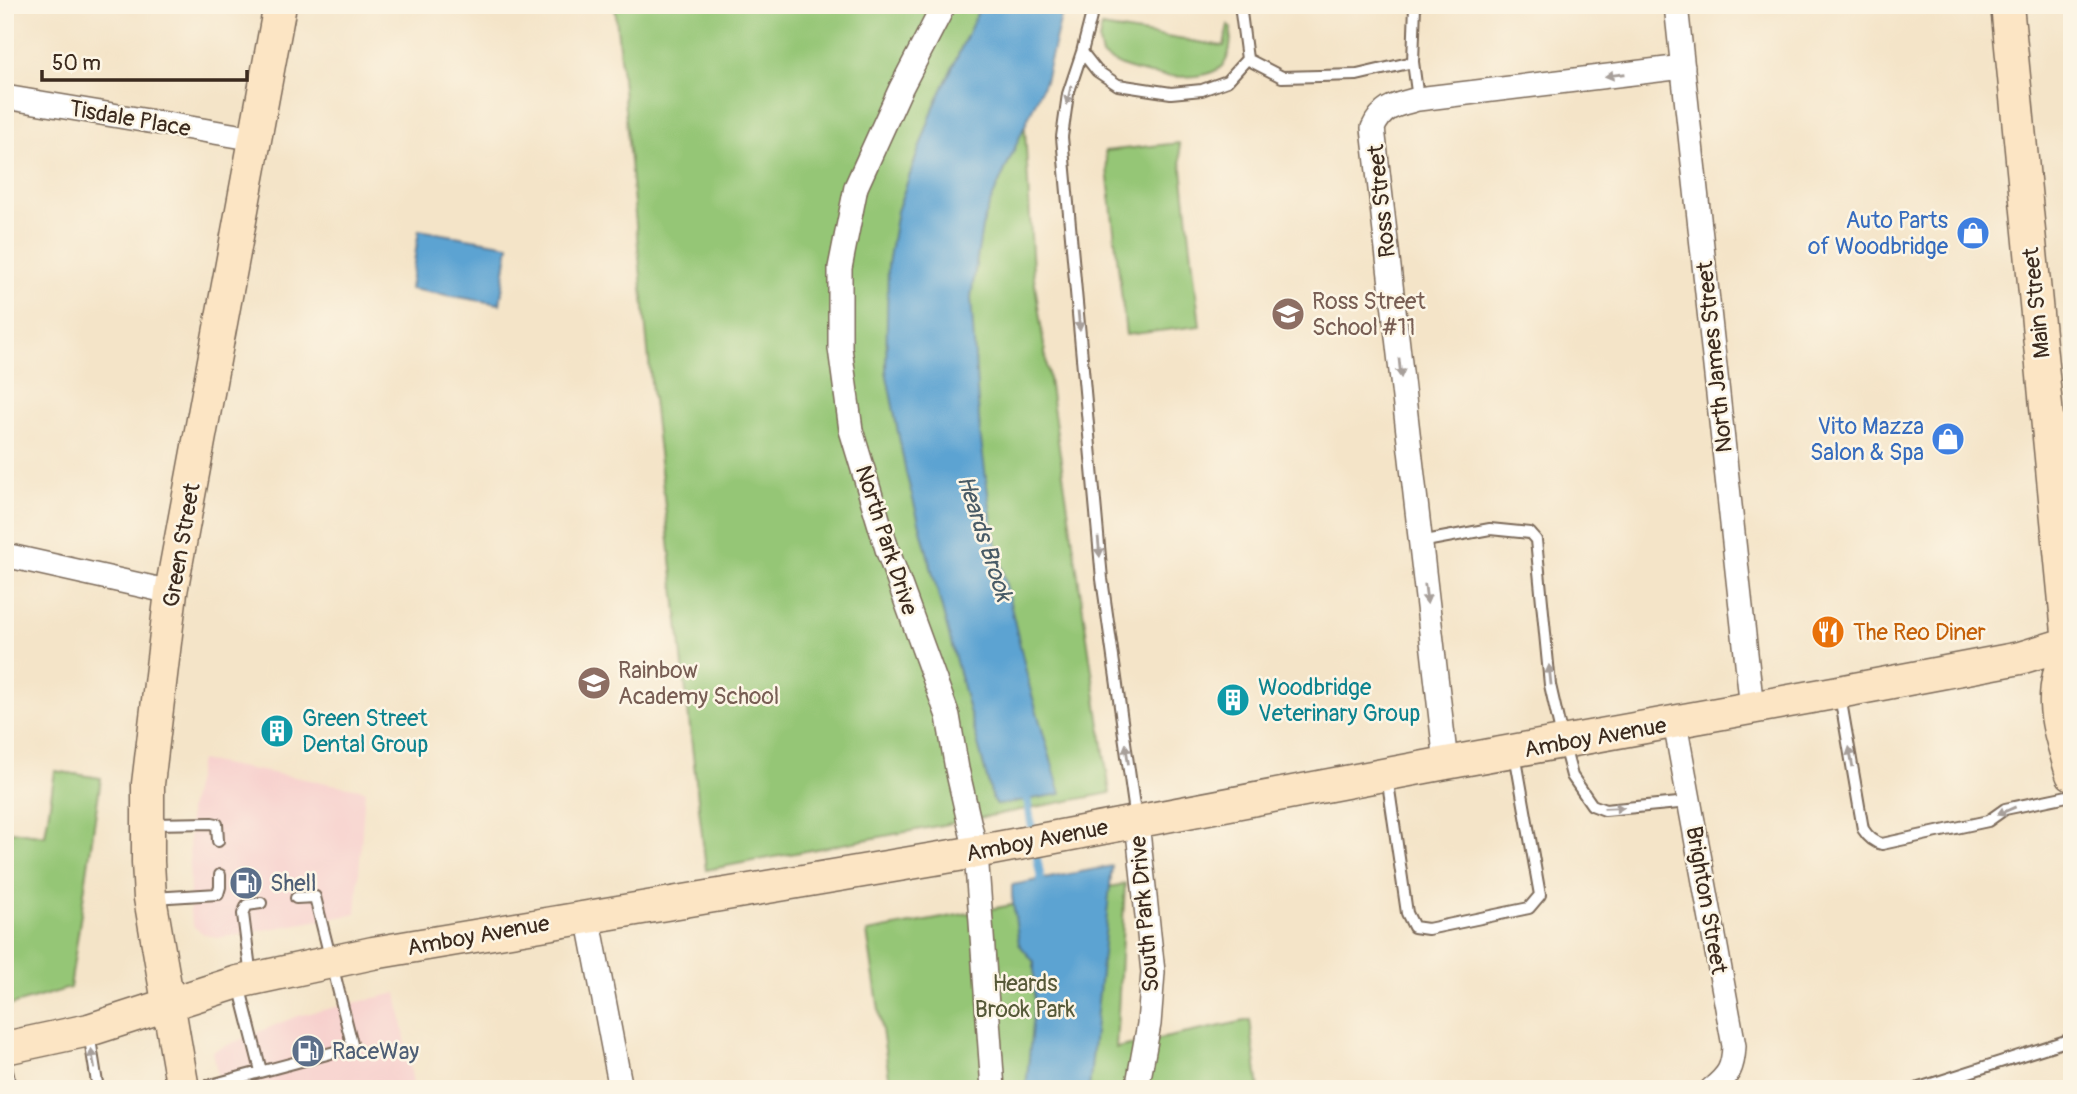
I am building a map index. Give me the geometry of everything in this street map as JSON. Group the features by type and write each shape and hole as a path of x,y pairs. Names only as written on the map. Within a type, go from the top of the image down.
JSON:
{"main road":[{"name":"Green Street","path":"183,1089 150,898 148,784 172,592 280,5"},
{"name":"Main Street","path":"2007,5 2071,644 2060,665 2055,692 2056,721 2072,774"},
{"name":"Amboy Avenue","path":"5,1048 89,1030 245,980 330,962 992,849 1446,763 1752,709 2020,658 2071,644"}],"street":[{"name":"North Park Drive","path":"944,5 901,88 856,187 840,268 840,348 851,429 887,549 948,716 957,769 992,849 993,1089"},
{"name":"North James Street","path":"1676,5 1752,709"},
{"name":"Ross Street","path":"1446,763 1373,128 1379,115 1393,106 1418,99 1683,67"},
{"name":"Tisdale Place","path":"5,97 256,139"},
{"path":"5,555 172,592"},
{"name":"Brighton Street","path":"1675,723 1734,1046 1733,1061 1719,1083"},
{"name":"South Park Drive","path":"1136,821 1153,972 1149,1024 1137,1089"},
{"path":"588,916 621,1089"}],"lane":[{"path":"1094,5 1068,94 1062,137 1106,616 1136,821"},
{"path":"1082,52 1097,71 1118,85 1171,93 1202,90 1227,81 1247,59 1240,5"},
{"path":"1415,5 1413,62 1418,99"},
{"path":"1247,59 1282,77 1357,75 1413,62"},
{"path":"1420,541 1490,529 1530,533 1536,540 1550,685 1572,776 1592,805 1605,810 1689,802"},
{"path":"1839,692 1863,829 1870,839 1878,843 1988,821 2006,809 2072,795"},
{"path":"1387,774 1407,913 1414,927 1428,929 1529,908 1540,895 1514,751"},
{"path":"148,824 217,824 218,841"},
{"path":"150,898 218,894 220,875"},
{"path":"196,1089 346,1049 352,1044 316,897 296,898"},
{"path":"261,904 247,905 243,914 245,980 261,1071"},
{"path":"89,1030 98,1089"},
{"path":"1919,1088 2072,1039"},
{"path":"5,1062 11,1089"}],"shaded area":[{"path":"200,760 365,790 356,914 218,938 204,934 194,927 190,914 189,810"},
{"path":"397,993 414,1089 220,1089 213,1051 297,1016"}],"green space":[{"path":"615,5 1018,5 1033,271 1110,793 706,870 651,382"},
{"path":"1228,25 1231,28 1228,57 1215,71 1204,75 1162,76 1124,67 1102,56 1099,42 1101,27 1224,46"},
{"path":"1179,143 1200,326 1126,335 1105,151"},
{"path":"55,771 101,778 70,988 5,1007 5,830 45,836"},
{"name":"Heards Brook Park","path":"1125,884 1116,1048 1250,1020 1259,1089 891,1089 867,932"}],"water":[{"path":"981,5 1064,5 1045,81 982,227 971,297 980,433 993,530 1030,688 1061,794 997,805 992,797 906,473 886,371 888,264 897,211 934,107"},
{"path":"419,230 509,245 500,304 410,289"},
{"path":"1112,866 1089,1089 1026,1089 1034,1003 1034,962 1019,944 1012,885"}],"waterway":[{"name":"Heards Brook","path":"1026,792 1033,835"},
{"name":"Heards Brook","path":"1035,847 1043,890"}],"place":[{"name":"Auto Parts of Woodbridge","path":"1973,233"},
{"name":"Ross Street School #11","path":"1288,314"},
{"name":"Vito Mazza Salon & Spa","path":"1948,439"},
{"name":"The Reo Diner","path":"1828,632"},
{"name":"Rainbow Academy School","path":"594,683"},
{"name":"Woodbridge Veterinary Group","path":"1233,700"},
{"name":"Green Street Dental Group","path":"277,731"},
{"name":"Shell","path":"246,883"},
{"name":"RaceWay","path":"308,1051"}]}
